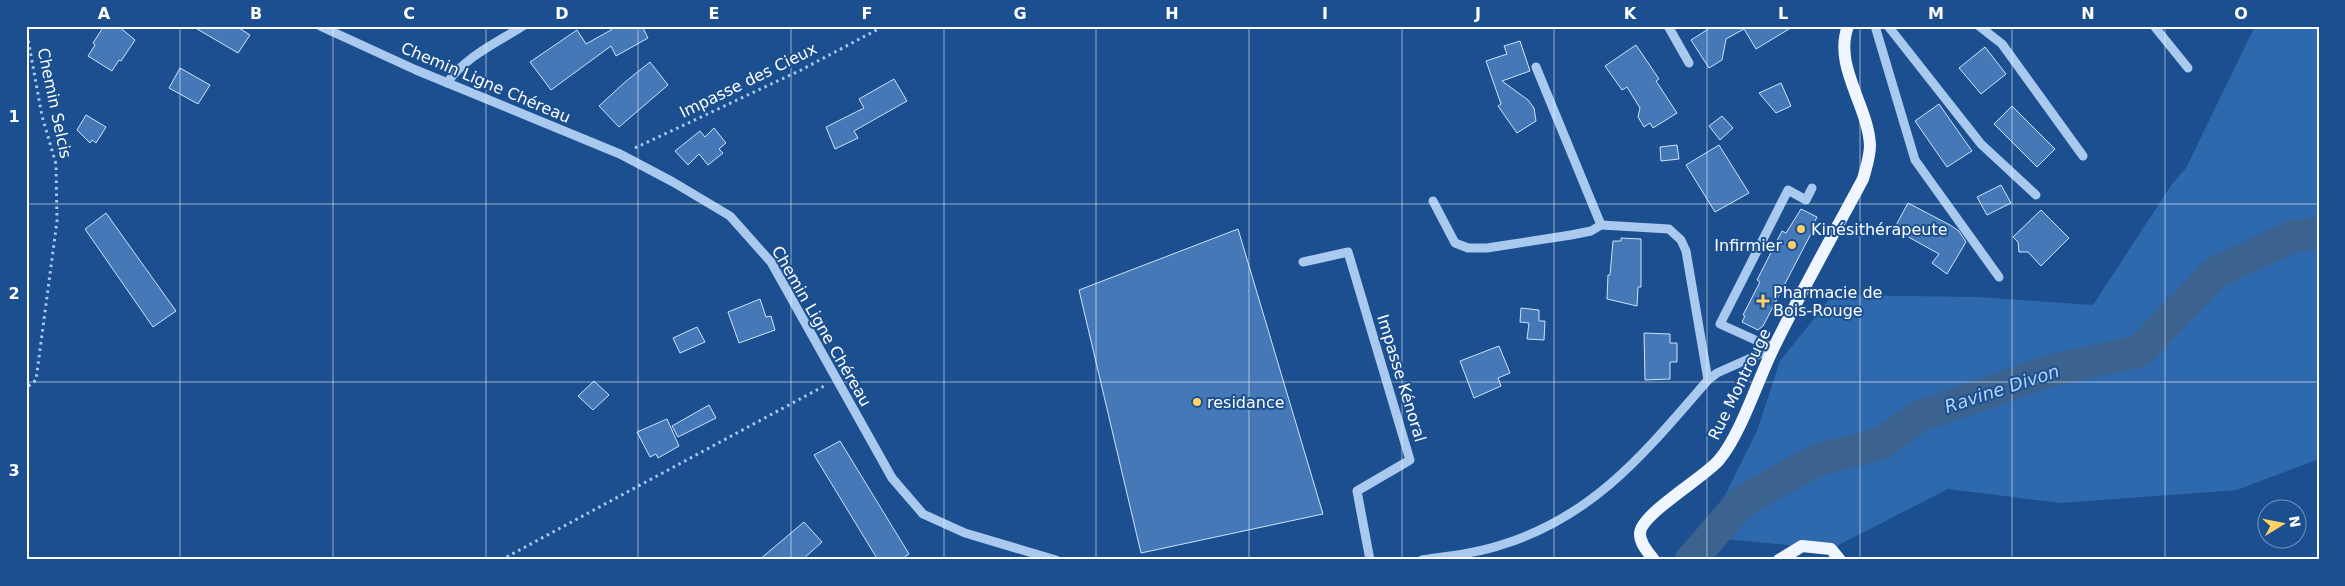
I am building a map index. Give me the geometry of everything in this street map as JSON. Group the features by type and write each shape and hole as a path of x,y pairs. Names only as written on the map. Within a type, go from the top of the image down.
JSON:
{"main road":[{"name":"Rue Montrouge","path":"1654,560 1642,544 1639,532 1644,521 1699,479 1720,459 1735,432 1774,348 1863,179 1869,160 1867,128 1845,54 1844,37 1848,26"},
{"path":"1778,560 1802,546 1831,549 1840,560"}],"street":[{"name":"Chemin Ligne Chéreau","path":"320,26 447,83 620,154 673,182 730,216 771,262 892,478 922,514 965,533 1056,560"},
{"path":"447,83 466,62 523,26"},
{"path":"1668,26 1688,63"},
{"path":"1875,26 1915,160 1999,277"},
{"path":"1888,26 1981,144 2036,195"},
{"path":"1980,26 2002,44 2084,156"},
{"path":"2154,26 2188,68"},
{"path":"1536,67 1601,226"},
{"path":"1774,348 1720,324 1788,190 1806,200 1812,188"},
{"path":"1433,201 1455,243 1468,248 1488,248 1571,235 1591,231 1601,226 1669,230 1681,240 1686,251 1708,380"},
{"name":"Impasse Kénoral","path":"1303,262 1348,252 1410,460 1357,491 1370,560"},
{"path":"1422,560 1504,544 1553,524 1590,501 1641,456 1708,380 1774,348"}],"path":[{"name":"Impasse des Cieux","path":"620,154 801,70 884,26"},
{"name":"Chemin Selcis","path":"26,28 42,116 56,164 57,221 36,380 26,388"},
{"path":"501,560 837,379"}],"shaded area":[{"path":"2255,26 2319,26 2319,459 2237,490 2061,503 1948,489 1831,549 1704,537 1757,431 1780,361 1833,295 1978,297 2093,305 2172,184 2186,168"}],"building":[{"path":"104,26 118,26 135,40 112,71 88,56 95,45 93,43"},
{"path":"192,26 236,26 250,35 238,53"},
{"path":"618,26 642,26 648,38 616,56 611,46 551,90 530,62 577,30 586,44"},
{"path":"1713,26 1794,26 1756,49 1744,29 1726,39 1722,60 1709,68 1691,40"},
{"path":"1520,41 1530,71 1502,81 1528,100 1534,108 1536,121 1517,133 1498,106 1501,104 1486,61 1507,54 1504,46"},
{"path":"1636,45 1659,79 1656,81 1677,113 1653,128 1650,123 1644,127 1638,117 1640,108 1627,87 1622,90 1605,66"},
{"path":"1985,47 2006,74 1981,94 1959,68"},
{"path":"650,62 668,85 619,127 599,106"},
{"path":"180,68 210,85 198,104 169,88"},
{"path":"894,79 907,101 854,131 858,138 835,149 826,127 864,108 859,99"},
{"path":"1781,83 1791,106 1776,113 1759,93"},
{"path":"1939,104 1972,151 1947,167 1915,121"},
{"path":"2012,106 2055,149 2037,167 1994,124"},
{"path":"86,115 106,127 96,143 92,140 90,143 77,130"},
{"path":"1722,116 1733,128 1720,140 1709,126"},
{"path":"714,128 726,143 719,149 723,153 708,165 699,154 688,165 675,151 700,131 705,137"},
{"path":"1677,145 1679,159 1661,161 1660,147"},
{"path":"1719,145 1749,193 1715,212 1686,165"},
{"path":"2001,185 2011,203 1987,215 1977,197"},
{"path":"1908,203 1959,231 1966,242 1947,274 1932,263 1939,254 1894,229"},
{"path":"1801,209 1817,217 1813,225 1815,226 1763,326 1758,330 1742,322 1745,316 1743,315 1760,282 1757,280 1782,231 1786,233"},
{"path":"2041,210 2069,238 2041,266 2028,252 2019,252 2018,242 2013,237"},
{"path":"106,213 176,311 153,327 85,229"},
{"name":"residance","path":"1238,229 1323,514 1141,553 1079,290"},
{"path":"1621,238 1641,239 1641,287 1638,287 1637,306 1607,299 1613,241 1621,241"},
{"path":"760,299 766,317 771,316 775,330 739,343 728,312"},
{"path":"1521,308 1539,310 1539,321 1545,321 1544,340 1527,339 1529,323 1520,322"},
{"path":"697,327 705,342 680,353 673,338"},
{"path":"1644,333 1670,334 1670,343 1677,343 1677,362 1670,362 1670,379 1645,380"},
{"path":"1499,346 1510,373 1498,378 1501,386 1474,398 1460,361"},
{"path":"594,381 609,395 593,410 578,396"},
{"path":"709,405 716,418 678,437 672,426"},
{"path":"667,419 679,446 658,458 656,454 650,457 637,432"},
{"path":"840,441 909,554 900,560 878,560 814,455"},
{"path":"804,522 822,542 802,560 759,560"}],"waterway":[{"name":"Ravine Divon","path":"1691,560 1742,501 1817,460 1880,444 1920,416 2049,371 2140,351 2215,273 2293,236 2319,233"}],"place":[{"name":"Kinésithérapeute","path":"1801,229"},
{"name":"Infirmier","path":"1792,245"},
{"name":"Pharmacie de Bois-Rouge","path":"1763,301"},
{"name":"residance","path":"1197,402"}]}
